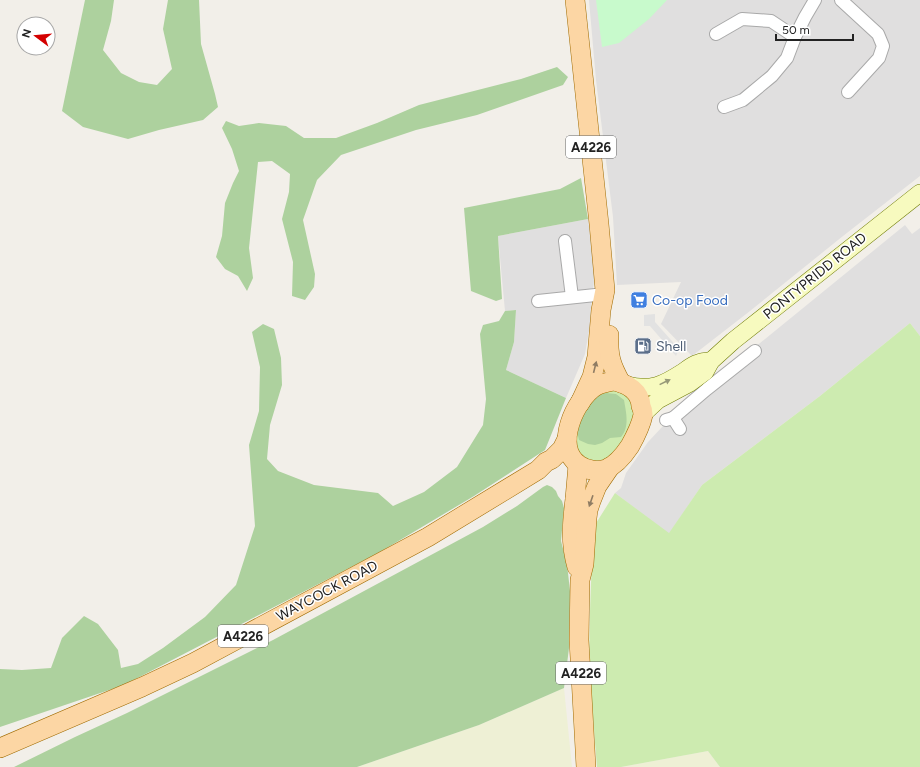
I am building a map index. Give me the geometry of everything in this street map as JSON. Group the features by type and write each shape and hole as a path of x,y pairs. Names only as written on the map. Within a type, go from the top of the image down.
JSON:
{"main road":[{"name":"A4226","path":"575,0 604,270 605,294 609,310 608,347 613,367 624,384"},
{"name":"PONTYPRIDD ROAD","path":"643,414 658,400 690,383 705,372 711,361 734,341 920,193"},
{"name":"A4226","path":"580,403 592,377 597,357 601,310 605,294"},
{"name":"PONTYPRIDD ROAD","path":"624,384 646,388 658,386 673,379 698,363 711,361"},
{"path":"614,381 624,384 636,392 641,401 643,414 633,440 617,462 610,467 594,470 588,469 577,463 571,455 567,439 569,426 580,403 597,386 614,381"},
{"name":"WAYCOCK ROAD","path":"0,748 142,687 193,663 428,537 538,470 562,449 567,439"},
{"name":"A4226","path":"577,463 572,521 572,548 580,580"},
{"name":"WAYCOCK ROAD","path":"538,470 549,470 577,463"},
{"name":"A4226","path":"586,767 579,640 580,580 584,564 587,518 590,506 597,486 610,467"}],"street":[{"path":"724,107 743,100 772,76 787,58 795,37 815,0"},
{"path":"841,0 878,34 883,46 879,58 848,92"},
{"path":"716,34 742,19 771,21 795,37"},
{"path":"565,241 572,298"},
{"path":"538,301 605,294"},
{"path":"680,429 669,420 750,354 734,341"}],"shaded area":[{"path":"589,0 920,0 920,176 692,356 661,324 681,282 617,285 613,217 596,80"},
{"path":"588,219 595,272 590,325 585,354 566,398 506,370 514,342 516,310 505,311 498,236"},
{"path":"905,225 912,234 920,228 920,336 910,323 820,396 702,485 669,534 615,493 621,488 626,473 648,442 663,426 670,426 681,418 760,355 754,348"},
{"path":"655,314 655,322 679,349 676,356 650,326 644,326 644,315"}],"green space":[{"path":"85,0 114,0 111,21 103,50 121,73 139,82 157,85 172,69 163,29 168,0 199,0 201,44 218,107 203,120 128,139 83,127 62,111"},
{"path":"596,0 667,0 649,19 619,43 602,47"},
{"path":"557,67 568,77 563,85 477,115 416,130 341,155 317,180 303,220 315,274 314,287 305,300 292,296 293,262 282,219 289,192 290,174 272,161 258,162 249,248 253,278 247,291 238,276 225,269 216,257 222,236 225,203 239,171 232,149 222,128 226,121 239,126 259,123 286,126 304,138 336,138 377,123 419,105 521,79"},
{"path":"581,178 588,219 498,236 502,299 496,301 471,291 464,208 560,189"},
{"path":"516,310 514,342 506,370 566,398 545,450 474,496 380,552 124,685 0,727 0,669 22,670 51,668 62,638 84,616 98,624 118,650 121,668 138,664 163,648 205,617 236,585 255,526 249,445 259,411 260,367 252,332 263,324 274,329 281,358 282,385 270,425 267,459 278,471 314,485 378,493 393,506 424,492 457,467 483,425 486,399 480,334 483,325 499,321 505,311"},
{"path":"910,323 920,336 920,767 720,767 708,751 621,767 597,767 589,668 593,528 615,493 669,533 702,485 820,396"},
{"path":"609,389 630,396 635,415 626,437 608,459 592,462 578,453 574,435 590,401"},
{"path":"606,393 616,394 624,400 627,419 624,433 621,437 610,438 595,445 579,440 578,427 584,415 597,397"},
{"path":"547,485 556,491 564,508 561,541 567,564 570,591 569,648 564,688 479,725 357,767 14,767 127,713 273,640 483,527"},
{"path":"564,688 572,767 357,767 479,725"},
{"path":"708,751 720,767 621,767"}],"place":[{"name":"Co-op Food","path":"639,300"},
{"name":"Shell","path":"643,346"}]}
